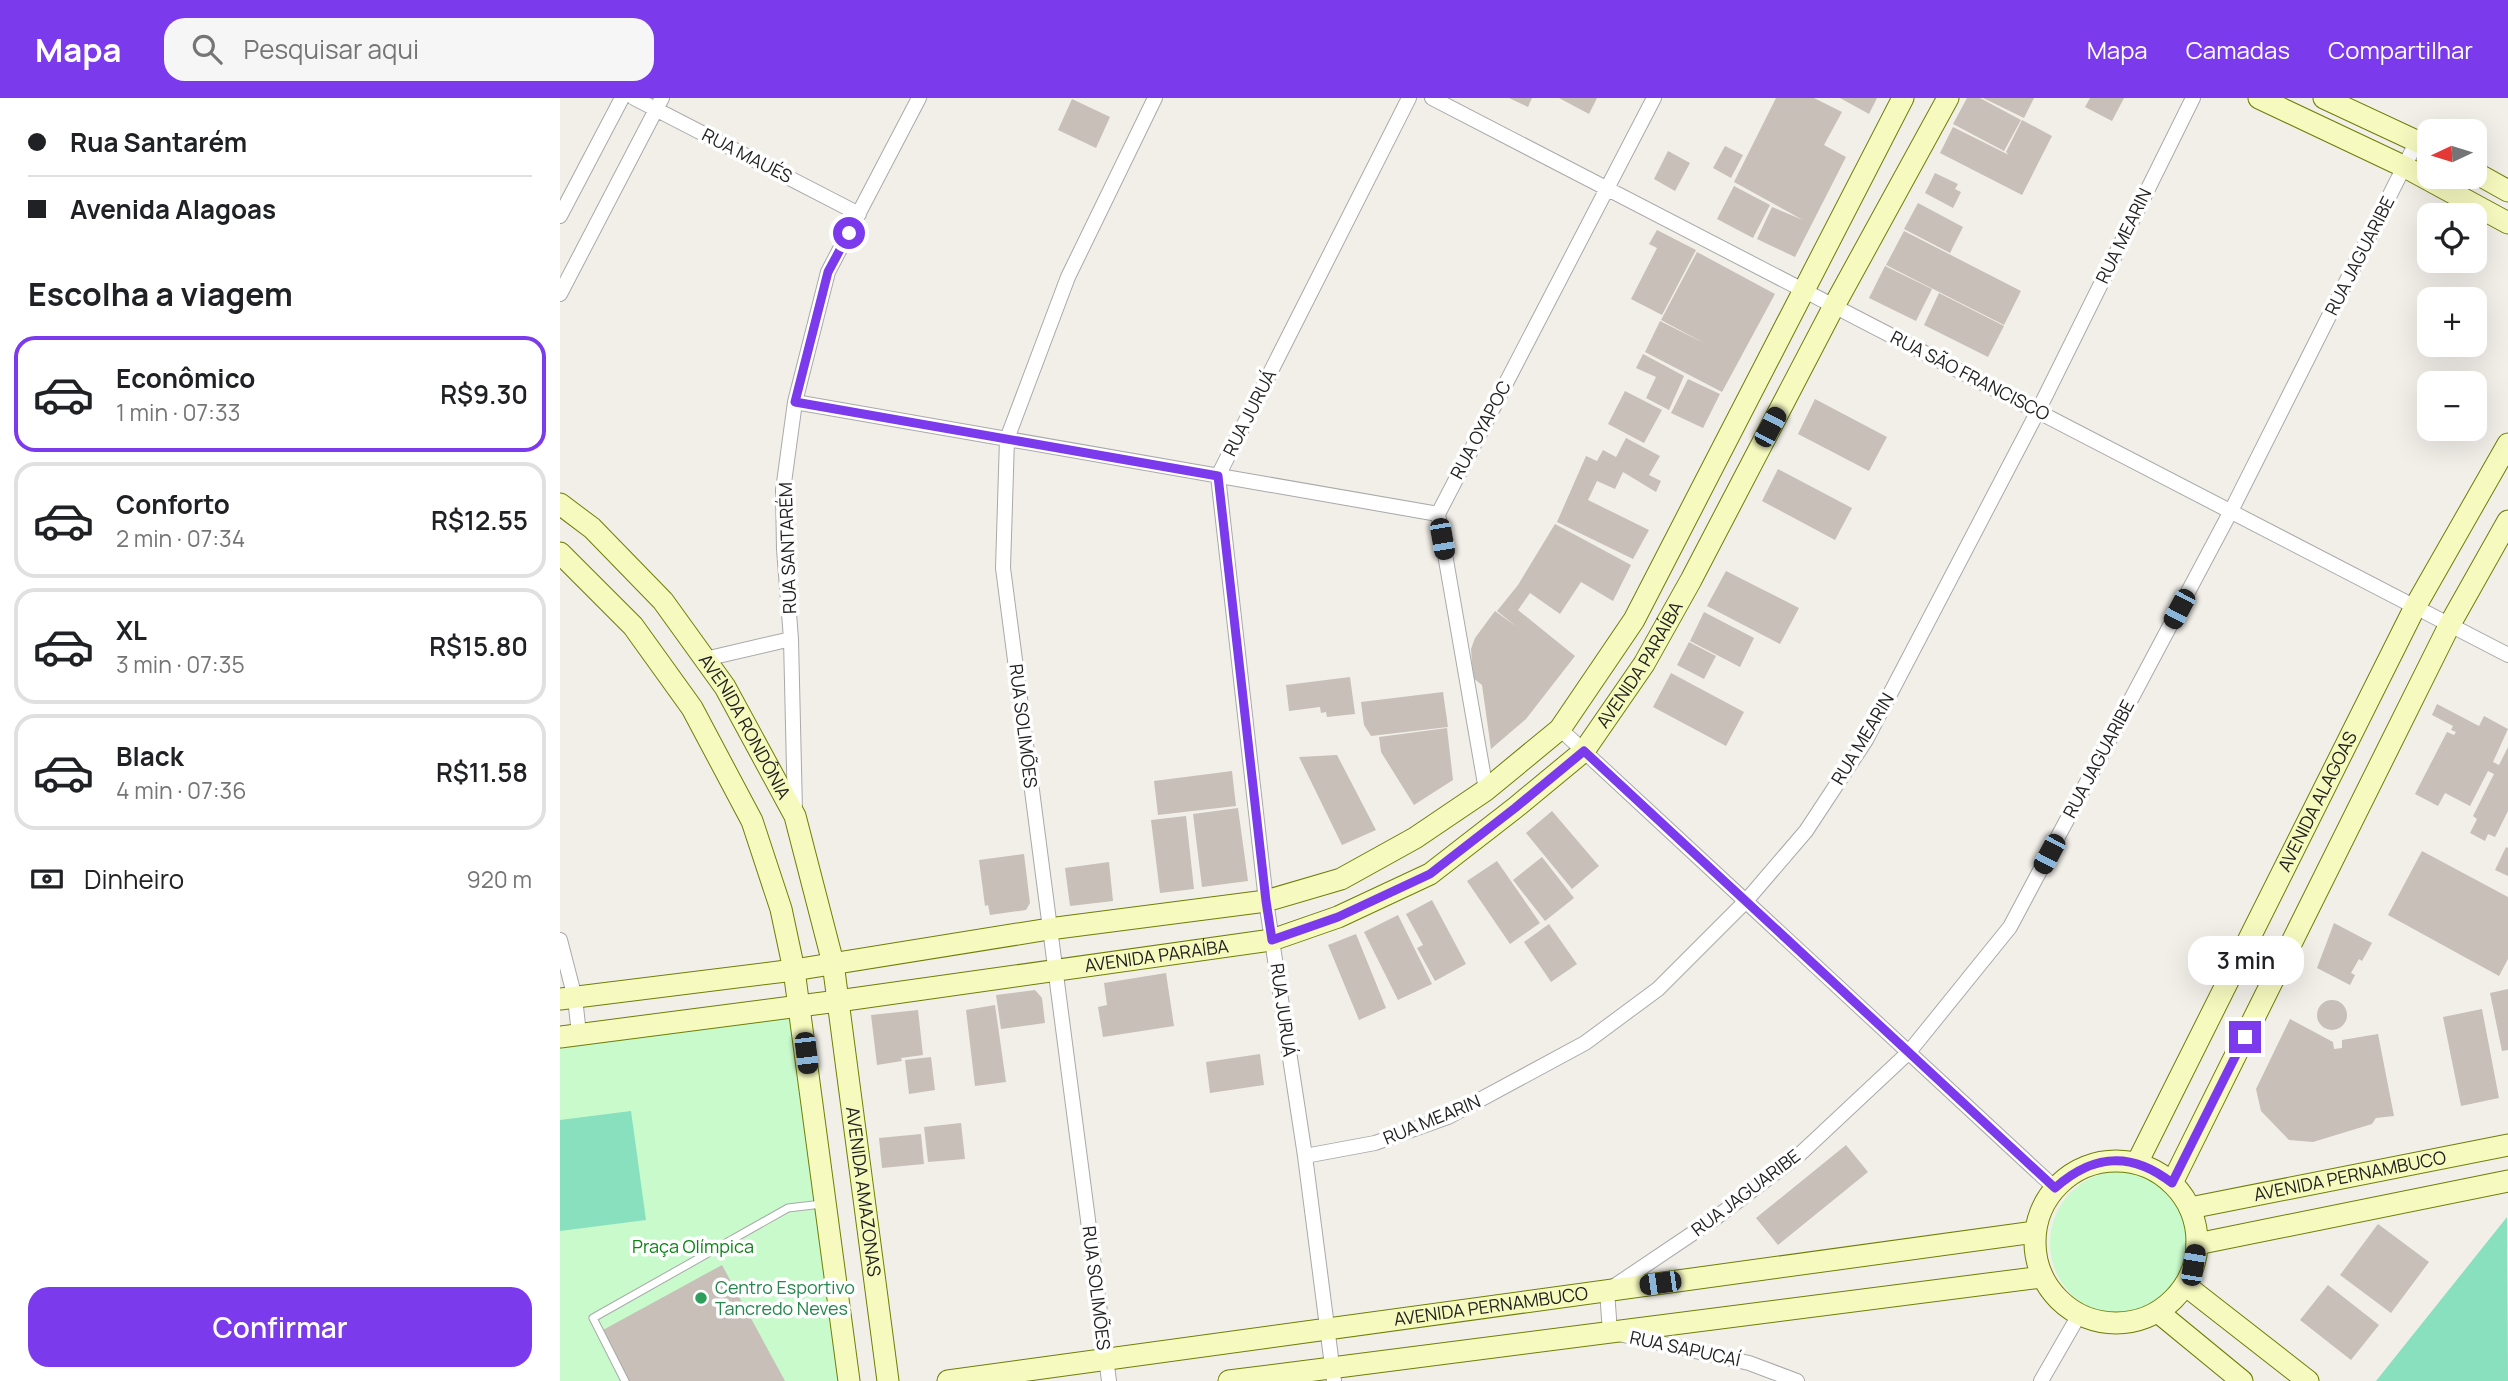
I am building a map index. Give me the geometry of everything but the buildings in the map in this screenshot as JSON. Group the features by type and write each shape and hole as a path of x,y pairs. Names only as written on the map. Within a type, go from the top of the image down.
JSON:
{"street":[{"path":"560,216 622,98"},
{"name":"RUA MAUÉS","path":"634,98 659,104 859,214"},
{"name":"RUA SANTARÉM","path":"795,816 791,639 784,549 783,490 795,402 828,272 919,98"},
{"name":"RUA SOLIMÕES","path":"1109,1381 1003,568 1007,439 1068,276 1155,98"},
{"name":"RUA JURUÁ","path":"1333,1374 1266,901 1218,476 1409,98"},
{"name":"RUA SÃO FRANCISCO","path":"1432,98 2508,654"},
{"name":"RUA OYAPOC","path":"1438,514 1654,98"},
{"name":"AVENIDA PARAÍBA","path":"567,998 794,970 1049,929 1266,901 1341,879 1415,838 1486,790 1560,729 1634,620 1903,98"},
{"name":"AVENIDA PARAÍBA","path":"570,1036 838,1002 1272,940 1338,917 1430,874 1584,751 1644,664 1948,98"},
{"name":"RUA MEARIN","path":"1304,1156 1375,1143 1448,1117 1585,1043 1658,989 1746,901 1806,831 1866,740 2038,411 2193,98"},
{"path":"2259,98 2404,167 2508,223"},
{"path":"2324,98 2417,141"},
{"path":"560,294 659,104"},
{"name":"RUA JAGUARIBE","path":"1607,1291 1714,1219 1799,1155 1909,1052 2010,927 2231,511 2404,167 2417,151"},
{"path":"2487,179 2508,191"},
{"path":"795,402 1438,514 1486,790"},
{"name":"AVENIDA ALAGOAS","path":"2137,1163 2415,607 2508,444"},
{"name":"AVENIDA RONDÔNIA","path":"560,504 592,528 663,601 725,687 795,816 833,963 838,1002"},
{"path":"2172,1183 2450,624 2508,521"},
{"path":"1677,537 1706,552"},
{"name":"AVENIDA RONDÔNIA","path":"560,553 633,626 692,708 752,821 782,909 800,1005"},
{"path":"705,659 791,639"},
{"path":"1560,729 2055,1188"},
{"path":"560,940 570,1036"},
{"name":"AVENIDA AMAZONAS","path":"838,1002 888,1381"},
{"path":"800,1005 849,1381"},
{"name":"AVENIDA PERNAMBUCO","path":"2190,1208 2508,1145"},
{"path":"2114,1160 2137,1163 2156,1171 2172,1183 2190,1208 2197,1244 2185,1285 2173,1300 2158,1312 2119,1324 2098,1322 2079,1315 2064,1305 2042,1277 2036,1255 2035,1232 2042,1209 2055,1188 2072,1173 2092,1164 2114,1160"},
{"name":"AVENIDA PERNAMBUCO","path":"2197,1244 2508,1181"},
{"name":"AVENIDA PERNAMBUCO","path":"948,1381 2035,1232"},
{"path":"1229,1381 1333,1374 1610,1332 2042,1277"},
{"path":"2185,1285 2308,1381"},
{"name":"RUA SAPUCAÍ","path":"1607,1291 1610,1332 1749,1363 1797,1381"},
{"path":"2158,1312 2242,1381"},
{"path":"2041,1381 2079,1315"}],"lane":[{"path":"625,1381 593,1318 788,1208 826,1203"}],"green space":[{"name":"Praça Olímpica","path":"796,1014 844,1381 560,1381 560,1042"},
{"path":"631,1111 646,1220 560,1231 560,1120"},
{"path":"2122,1171 2150,1176 2173,1192 2189,1215 2194,1243 2189,1271 2173,1294 2150,1310 2122,1315 2094,1310 2071,1294 2055,1271 2050,1243 2055,1215 2071,1192 2094,1176"},
{"path":"2507,1217 2508,1381 2376,1381"}],"place":[{"name":"Centro Esportivo Tancredo Neves","path":"701,1298"}],"route":[{"path":"849,233 828,272 795,402 1218,476 1272,940 1338,917 1430,874 1584,751 2055,1188 2072,1173 2092,1164 2114,1160 2137,1163 2156,1171 2172,1183 2245,1037"}]}
